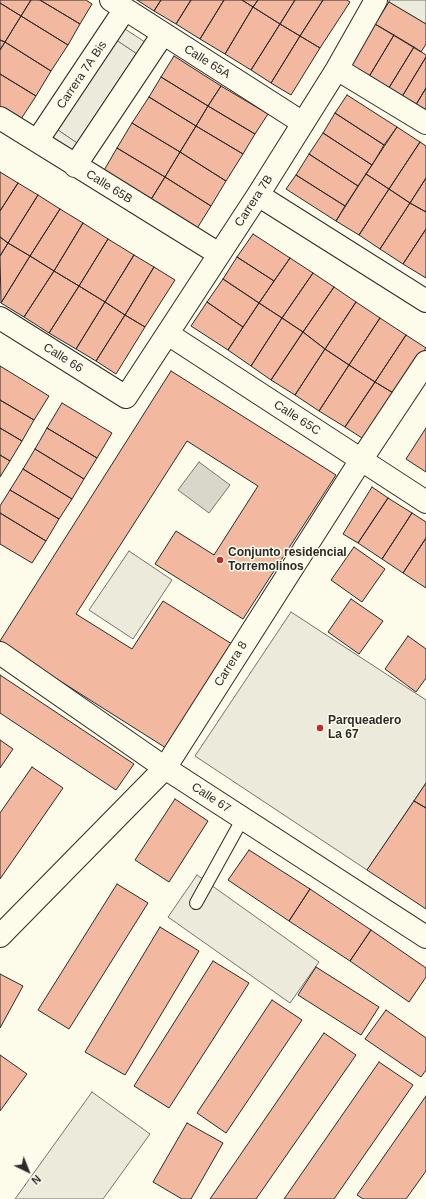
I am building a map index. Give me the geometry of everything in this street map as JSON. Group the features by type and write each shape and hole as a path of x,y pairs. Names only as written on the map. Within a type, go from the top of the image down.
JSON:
{"street":[{"name":"Carrera 7B","path":"126,397 258,195 337,69 376,0"},
{"name":"Calle 65A","path":"118,5 303,123"},
{"name":"Carrera 7A Bis","path":"37,141 49,124 118,5"},
{"path":"75,166 163,34"},
{"path":"337,69 426,123"},
{"name":"Calle 65B","path":"0,118 75,166 219,254"},
{"path":"258,195 426,301"},
{"name":"Calle 66","path":"0,318 126,397"},
{"name":"Calle 65C","path":"168,334 426,502"},
{"name":"Carrera 8","path":"0,936 165,768 361,460 426,362"},
{"name":"Calle 67","path":"0,654 165,768 426,937"}],"lane":[{"path":"196,903 243,818"}],"shaded area":[{"path":"389,0 426,0 426,24 389,2"},
{"path":"116,23 154,48 146,60 109,35"},
{"path":"109,35 146,60 86,149 49,124"},
{"path":"49,124 86,149 80,159 42,134"},
{"path":"199,462 230,485 209,513 178,490"},
{"path":"129,551 172,580 133,639 89,610"},
{"name":"Parqueadero La 67","path":"291,612 426,700 426,783 367,870 195,756"},
{"path":"197,875 319,962 290,1003 168,917"},
{"path":"92,1092 150,1134 103,1199 15,1199"}],"building":[{"path":"0,0 31,0 21,16 0,3"},
{"path":"31,0 40,0 80,24 68,45 21,16"},
{"path":"40,0 86,0 92,4 80,24"},
{"path":"137,0 161,0 154,11"},
{"path":"161,0 191,0 176,24 154,11"},
{"path":"191,0 224,0 200,39 176,24"},
{"path":"224,0 242,0 253,7 225,54 200,39"},
{"path":"242,0 258,0 253,7"},
{"path":"258,0 295,0 280,24 253,7"},
{"path":"295,0 323,0 300,36 280,24"},
{"path":"323,0 347,0 350,2 320,48 300,36"},
{"path":"389,2 426,24 426,44 421,52 375,24"},
{"path":"0,3 21,16 5,42 0,40"},
{"path":"253,7 280,24 251,70 225,54"},
{"path":"21,16 68,45 51,71 5,42"},
{"path":"280,24 300,36 271,83 251,70"},
{"path":"375,24 394,35 367,80 349,68"},
{"path":"394,35 414,47 387,91 367,80"},
{"path":"300,36 320,48 291,95 271,83"},
{"path":"0,40 5,42 0,50"},
{"path":"5,42 51,71 36,96 0,74 0,50"},
{"path":"414,47 426,55 426,57 400,100 387,91"},
{"path":"174,56 221,86 208,106 161,77"},
{"path":"426,57 426,88 414,108 400,100"},
{"path":"0,74 36,96 21,119 0,107"},
{"path":"161,77 208,106 196,126 149,97"},
{"path":"221,86 268,114 255,134 208,106"},
{"path":"426,88 426,115 414,108"},
{"path":"347,95 397,127 384,145 335,113"},
{"path":"149,97 196,126 180,152 132,123"},
{"path":"208,106 255,134 243,154 196,126"},
{"path":"335,113 384,145 372,165 323,133"},
{"path":"132,123 180,152 165,177 117,148"},
{"path":"196,126 243,154 226,181 180,152"},
{"path":"397,127 420,142 389,189 366,174"},
{"path":"323,133 372,165 358,186 309,154"},
{"path":"420,142 426,146 426,178 410,203 389,189"},
{"path":"117,148 165,177 150,201 103,172"},
{"path":"180,152 226,181 211,206 165,177"},
{"path":"309,154 358,186 345,206 296,175"},
{"path":"0,172 18,183 0,211"},
{"path":"366,174 389,189 359,235 336,221"},
{"path":"296,175 345,206 336,221 286,189"},
{"path":"165,177 211,206 196,230 150,201"},
{"path":"426,178 426,212 410,203"},
{"path":"18,183 38,195 8,243 0,237 0,211"},
{"path":"389,189 410,203 380,249 359,235"},
{"path":"38,195 60,209 30,256 8,243"},
{"path":"410,203 426,212 426,229 403,264 380,249"},
{"path":"60,209 83,223 54,271 30,256"},
{"path":"83,223 108,239 79,286 54,271"},
{"path":"426,229 426,278 403,264"},
{"path":"253,234 290,258 274,281 237,257"},
{"path":"0,237 8,243 0,256"},
{"path":"108,239 134,255 105,302 79,286"},
{"path":"8,243 30,256 1,303 0,256"},
{"path":"134,255 154,267 125,315 105,302"},
{"path":"30,256 54,271 24,317 1,303"},
{"path":"237,257 274,281 259,303 223,279"},
{"path":"290,258 313,273 282,318 259,303"},
{"path":"154,267 175,280 145,327 125,315"},
{"path":"54,271 79,286 49,333 24,317"},
{"path":"313,273 334,287 303,332 282,318"},
{"path":"223,279 259,303 243,327 207,302"},
{"path":"79,286 105,302 76,349 49,333"},
{"path":"334,287 356,302 325,349 303,332"},
{"path":"105,302 125,315 96,361 76,349"},
{"path":"207,302 243,327 228,350 191,326"},
{"path":"356,302 380,318 349,365 325,349"},
{"path":"259,303 282,318 251,366 228,350"},
{"path":"125,315 145,327 116,374 96,361"},
{"path":"282,318 303,332 271,380 251,366"},
{"path":"380,318 406,335 375,382 349,365"},
{"path":"303,332 325,349 295,395 271,380"},
{"path":"406,335 426,348 395,394 375,382"},
{"path":"325,349 349,365 319,411 295,395"},
{"path":"349,365 375,382 345,427 319,411"},
{"path":"0,366 49,396 34,420 0,400"},
{"name":"Conjunto residencial Torremolinos","path":"171,371 336,475 243,619 155,564 176,531 214,555 258,486 187,441 76,614 132,649 163,601 232,644 166,748 0,643 0,641"},
{"path":"375,382 395,394 365,440 345,427"},
{"path":"0,400 34,420 22,441 0,428"},
{"path":"62,403 112,433 97,458 47,428"},
{"path":"0,428 22,441 10,461 0,455"},
{"path":"47,428 97,458 84,479 35,449"},
{"path":"426,428 426,472 406,459"},
{"path":"35,449 84,479 72,499 23,469"},
{"path":"0,455 10,461 0,477"},
{"path":"23,469 72,499 59,519 10,490"},
{"path":"372,487 388,498 358,543 343,534"},
{"path":"10,490 59,519 46,541 0,513 0,506"},
{"path":"388,498 412,513 382,559 358,543"},
{"path":"0,513 46,541 32,563 0,544"},
{"path":"412,513 426,522 426,538 403,573 382,559"},
{"path":"426,538 426,588 403,573"},
{"path":"354,547 385,569 362,602 331,580"},
{"path":"351,599 383,621 359,654 328,632"},
{"path":"408,636 426,649 426,678 416,692 385,669"},
{"path":"0,675 134,764 116,790 0,713"},
{"path":"0,740 13,749 0,768"},
{"path":"32,767 63,788 0,879 0,813"},
{"path":"426,783 426,808 414,801"},
{"path":"175,799 208,821 169,882 135,860"},
{"path":"414,801 426,808 426,909 367,870"},
{"path":"249,850 310,889 289,921 228,880"},
{"path":"117,884 148,903 69,1029 38,1010"},
{"path":"310,889 371,930 350,961 289,921"},
{"path":"160,927 199,951 125,1075 85,1052"},
{"path":"371,930 426,968 426,977 409,1002 350,961"},
{"path":"213,961 249,983 169,1108 134,1086"},
{"path":"316,967 379,1007 361,1035 298,995"},
{"path":"0,974 23,986 0,1028"},
{"path":"272,1000 302,1020 226,1133 197,1113"},
{"path":"386,1010 426,1038 426,1070 421,1077 365,1039"},
{"path":"324,1033 356,1055 256,1199 210,1199"},
{"path":"0,1055 27,1074 0,1111"},
{"path":"379,1062 413,1085 334,1199 284,1199"},
{"path":"426,1096 426,1171 406,1199 363,1199 357,1195"},
{"path":"187,1123 223,1143 191,1199 182,1199 153,1182"}],"place":[{"name":"Conjunto residencial Torremolinos","path":"220,560"},
{"name":"Parqueadero La 67","path":"320,728"}]}
